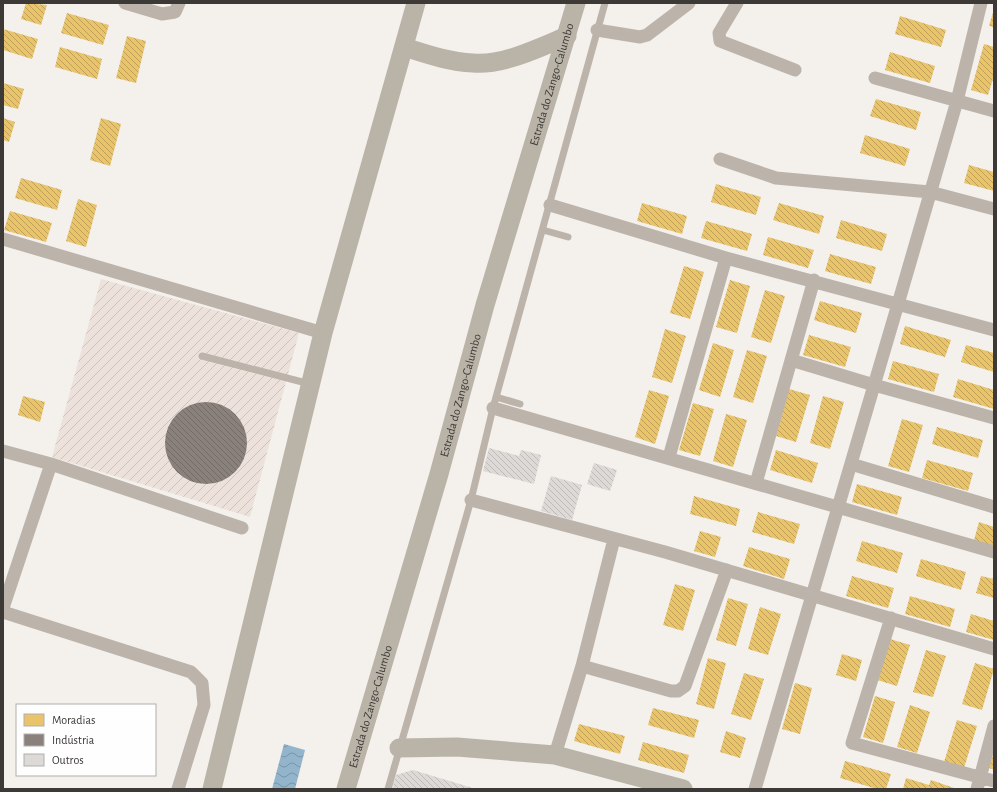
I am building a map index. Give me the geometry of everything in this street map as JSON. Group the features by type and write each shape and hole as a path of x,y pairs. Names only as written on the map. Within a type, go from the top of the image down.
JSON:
{"main road":[{"path":"212,789 323,333 416,3"},
{"name":"Estrada do Zango-Calumbo","path":"346,789 439,474 484,305 576,3"},
{"path":"404,46 435,57 474,64 513,57 567,36"},
{"path":"399,748 457,747 555,755 683,789"}],"street":[{"path":"125,3 162,14 174,12 179,3"},
{"path":"597,30 640,38 647,35 689,3"},
{"path":"737,3 719,33 720,41 795,70"},
{"path":"755,789 957,101 981,3"},
{"path":"875,78 994,111"},
{"path":"720,159 776,178 930,192 994,209"},
{"path":"550,205 726,258 814,280 994,330"},
{"path":"3,239 113,270 281,322 323,333"},
{"path":"669,457 726,258"},
{"path":"756,483 814,280"},
{"path":"791,360 874,385 994,418"},
{"path":"495,402 837,508 994,552"},
{"path":"3,451 51,464 242,528"},
{"path":"3,608 51,464"},
{"path":"851,464 994,507"},
{"path":"471,500 727,570 994,649"},
{"path":"555,755 582,666 614,539"},
{"path":"582,666 671,691 678,691 685,686 727,570"},
{"path":"3,612 191,672 202,683 204,705 178,789"},
{"path":"891,618 852,743 979,783 994,781"},
{"path":"979,783 994,726"}],"lane":[{"path":"388,789 471,500 495,402 605,3"},
{"path":"543,230 568,237"},
{"path":"202,356 311,385"},
{"path":"495,402 520,404"}],"shaded area":[{"path":"101,279 299,333 250,517 52,457"}],"water":[{"path":"284,744 305,750 295,789 272,789"}],"building: Moradias":[{"path":"26,3 47,5 41,25 21,19"},
{"path":"994,9 994,27 989,26"},
{"path":"67,13 109,25 103,45 61,33"},
{"path":"900,16 946,30 941,47 895,34"},
{"path":"3,29 38,39 32,59 3,50"},
{"path":"127,36 146,41 136,83 116,78"},
{"path":"984,44 994,47 994,76 988,95 971,90"},
{"path":"60,47 102,59 97,79 55,67"},
{"path":"890,52 935,66 930,83 885,70"},
{"path":"3,83 24,89 18,109 3,105"},
{"path":"876,99 921,112 916,130 870,116"},
{"path":"3,118 15,122 9,142 3,140"},
{"path":"101,118 121,124 110,166 90,160"},
{"path":"865,135 910,149 905,166 860,153"},
{"path":"969,165 994,172 994,191 964,183"},
{"path":"21,178 62,190 57,210 15,198"},
{"path":"716,184 761,197 756,215 711,202"},
{"path":"78,199 97,205 86,247 66,241"},
{"path":"642,203 687,216 682,234 637,221"},
{"path":"779,203 824,216 819,234 773,220"},
{"path":"10,211 52,223 46,242 4,230"},
{"path":"841,220 887,234 882,251 836,238"},
{"path":"706,221 752,234 747,251 701,238"},
{"path":"768,237 814,250 808,268 763,255"},
{"path":"830,254 876,267 871,284 825,271"},
{"path":"684,266 704,272 690,319 670,313"},
{"path":"730,280 750,286 737,333 716,327"},
{"path":"765,290 785,296 771,343 751,337"},
{"path":"820,301 862,313 856,333 814,320"},
{"path":"905,326 951,340 945,357 900,344"},
{"path":"665,329 686,336 672,383 652,377"},
{"path":"809,335 851,347 845,367 803,355"},
{"path":"713,343 734,350 720,397 699,390"},
{"path":"966,345 994,353 994,372 961,362"},
{"path":"747,350 767,356 753,403 733,397"},
{"path":"893,361 939,374 934,392 888,379"},
{"path":"958,379 994,390 994,409 953,397"},
{"path":"789,389 810,395 796,442 776,436"},
{"path":"649,390 669,396 655,444 635,437"},
{"path":"23,396 45,402 40,422 18,415"},
{"path":"823,396 844,402 830,449 810,443"},
{"path":"693,403 714,409 700,456 679,450"},
{"path":"726,414 747,420 733,467 713,461"},
{"path":"902,419 923,425 909,472 888,466"},
{"path":"937,427 983,440 978,458 932,444"},
{"path":"776,450 818,463 812,483 770,470"},
{"path":"927,460 973,473 968,491 922,478"},
{"path":"857,484 902,497 897,515 852,502"},
{"path":"694,496 740,509 736,526 690,514"},
{"path":"758,512 800,524 794,544 752,532"},
{"path":"979,522 994,527 994,546 974,540"},
{"path":"700,531 721,537 715,557 694,551"},
{"path":"862,541 903,553 897,573 856,561"},
{"path":"749,547 790,559 784,579 743,566"},
{"path":"921,559 966,572 961,590 916,576"},
{"path":"852,576 894,588 888,608 846,596"},
{"path":"981,576 994,579 994,598 976,593"},
{"path":"675,584 695,590 683,631 663,625"},
{"path":"910,596 955,609 950,627 905,614"},
{"path":"728,598 748,604 736,646 716,640"},
{"path":"760,607 781,614 768,655 748,649"},
{"path":"971,614 994,621 994,640 966,632"},
{"path":"890,639 910,645 897,686 877,680"},
{"path":"926,650 946,656 933,697 913,692"},
{"path":"842,654 862,660 856,681 836,675"},
{"path":"708,658 726,663 714,709 696,704"},
{"path":"975,663 994,669 982,710 962,704"},
{"path":"744,673 764,679 751,720 731,714"},
{"path":"795,683 812,688 800,734 782,729"},
{"path":"875,696 895,702 883,743 863,737"},
{"path":"910,705 930,712 917,753 897,747"},
{"path":"653,708 699,720 694,738 648,725"},
{"path":"957,720 977,726 964,768 944,762"},
{"path":"579,724 625,736 620,754 574,741"},
{"path":"726,731 746,738 740,758 720,752"},
{"path":"643,742 689,755 684,773 638,760"},
{"path":"994,752 994,770 989,768"},
{"path":"845,761 891,774 886,789 877,789 840,778"},
{"path":"906,778 929,785 931,780 957,789 903,789"}],"building: Indústria":[{"path":"206,402 222,405 235,414 244,427 247,443 244,459 235,472 222,481 206,484 190,481 177,472 168,459 165,443 168,427 177,414 190,405"}],"building: Outros":[{"path":"489,448 519,456 521,450 541,455 534,484 483,471"},
{"path":"594,463 617,470 610,491 587,484"},
{"path":"551,476 582,485 572,520 541,511"},
{"path":"413,770 476,789 392,789 396,775"}]}
